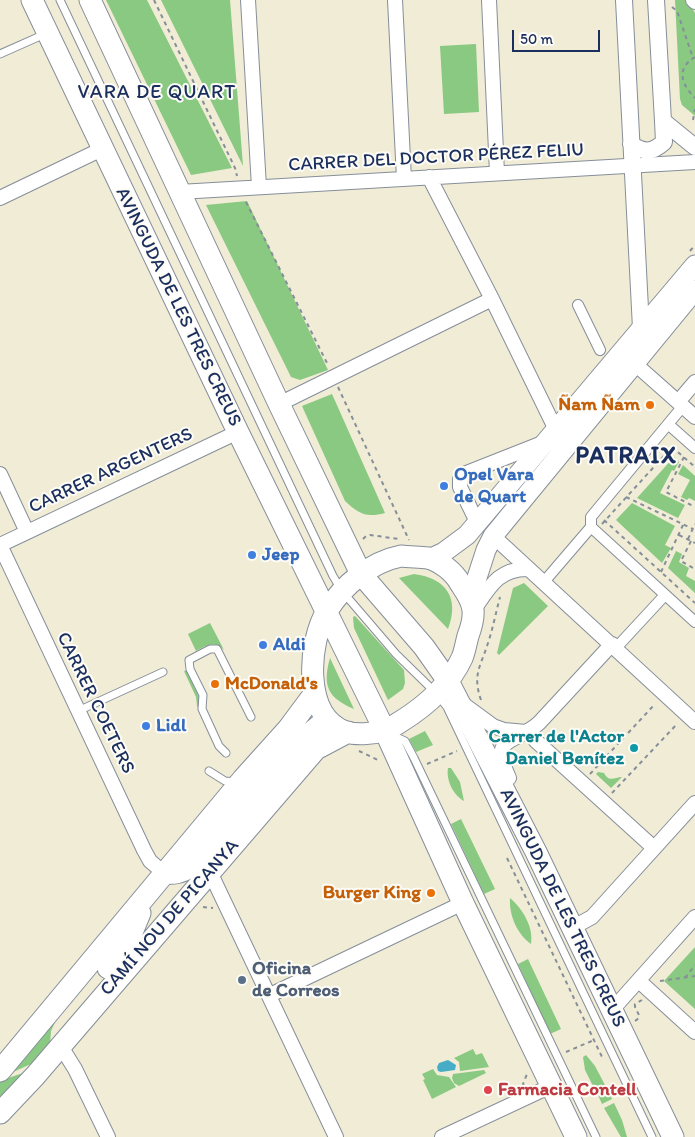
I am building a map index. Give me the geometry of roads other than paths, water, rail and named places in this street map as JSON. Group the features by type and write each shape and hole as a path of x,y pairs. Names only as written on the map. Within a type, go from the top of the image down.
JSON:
{"main road":[{"name":"AVINGUDA DE LES TRES CREUS","path":"32,0 238,432 385,731 463,903 576,1137"},
{"name":"AVINGUDA DE LES TRES CREUS","path":"90,0 279,404 361,574 424,647 513,805 673,1137"},
{"path":"429,558 444,552 467,535 695,265"},
{"path":"472,605 458,578 440,563 429,558 401,556 387,559 361,574 342,591 326,612 319,632 312,666 314,694 319,707 327,718 352,741 367,734 385,731 448,691 462,657 472,624 472,605 486,550 493,536 695,290"},
{"name":"CAMÍ NOU DE PICANYA","path":"0,1070 243,779 288,729 314,694"},
{"path":"164,873 184,872 190,867 302,740 327,718"},
{"name":"CAMÍ NOU DE PICANYA","path":"0,1113 35,1076 316,749 352,741"},
{"path":"60,1045 58,1028 126,947 149,892"}],"street":[{"path":"248,0 260,187"},
{"path":"395,0 404,179"},
{"path":"489,0 497,173"},
{"path":"624,0 641,328"},
{"path":"632,144 646,151 656,149 664,142 656,0"},
{"path":"663,121 695,147"},
{"path":"0,198 102,149"},
{"name":"CARRER DEL DOCTOR PÉREZ FELIU","path":"179,192 695,162"},
{"path":"429,177 492,299 551,436 464,474 460,479 460,487 477,522"},
{"path":"279,404 492,299"},
{"path":"578,305 600,350"},
{"path":"634,363 695,417"},
{"path":"543,583 590,527 592,517 668,424 695,382"},
{"path":"668,424 695,448"},
{"name":"CARRER ARGENTERS","path":"0,545 238,432"},
{"path":"0,474 27,532"},
{"path":"590,527 695,622"},
{"path":"493,536 695,722"},
{"name":"CARRER COETERS","path":"0,545 144,850 150,861 164,873"},
{"path":"472,605 507,571 529,569"},
{"path":"513,805 515,791 501,761 503,747 508,741 529,732 665,595"},
{"path":"448,691 493,726 504,730 529,732 536,741 654,848"},
{"path":"572,928 592,917 695,803"},
{"path":"210,872 336,1137"},
{"path":"270,995 463,903"},
{"path":"612,1010 695,917"},
{"path":"639,981 695,1032"},
{"path":"60,1045 75,1069 108,1137"},
{"path":"442,1137 551,1086"}],"lane":[{"name":"AVINGUDA DE LES TRES CREUS","path":"60,0 323,555 342,591 396,654 448,691 447,707 455,720 652,1137"},
{"path":"0,54 48,32"},
{"path":"226,753 219,746 202,709 203,695 190,669 189,660 210,648 217,649 251,717"},
{"path":"78,711 163,672"},
{"path":"385,731 406,741 596,1137"},
{"path":"209,772 225,781 232,782 243,779"}],"water":[{"path":"448,1060 456,1065 455,1070 438,1071 439,1063"}],"place":[{"name":"Ñam Ñam","path":"650,405"},
{"name":"Opel Vara de Quart","path":"444,486"},
{"name":"Jeep","path":"252,555"},
{"name":"Aldi","path":"263,645"},
{"name":"McDonald's","path":"215,684"},
{"name":"Lidl","path":"146,726"},
{"name":"Carrer de l'Actor Daniel Benítez","path":"634,748"},
{"name":"Burger King","path":"431,893"},
{"name":"Oficina de Correos","path":"242,980"},
{"name":"Farmacia Contell","path":"488,1090"}],"district":[{"name":"VARA DE QUART","path":"157,93"},
{"name":"PATRAIX","path":"626,457"}]}
